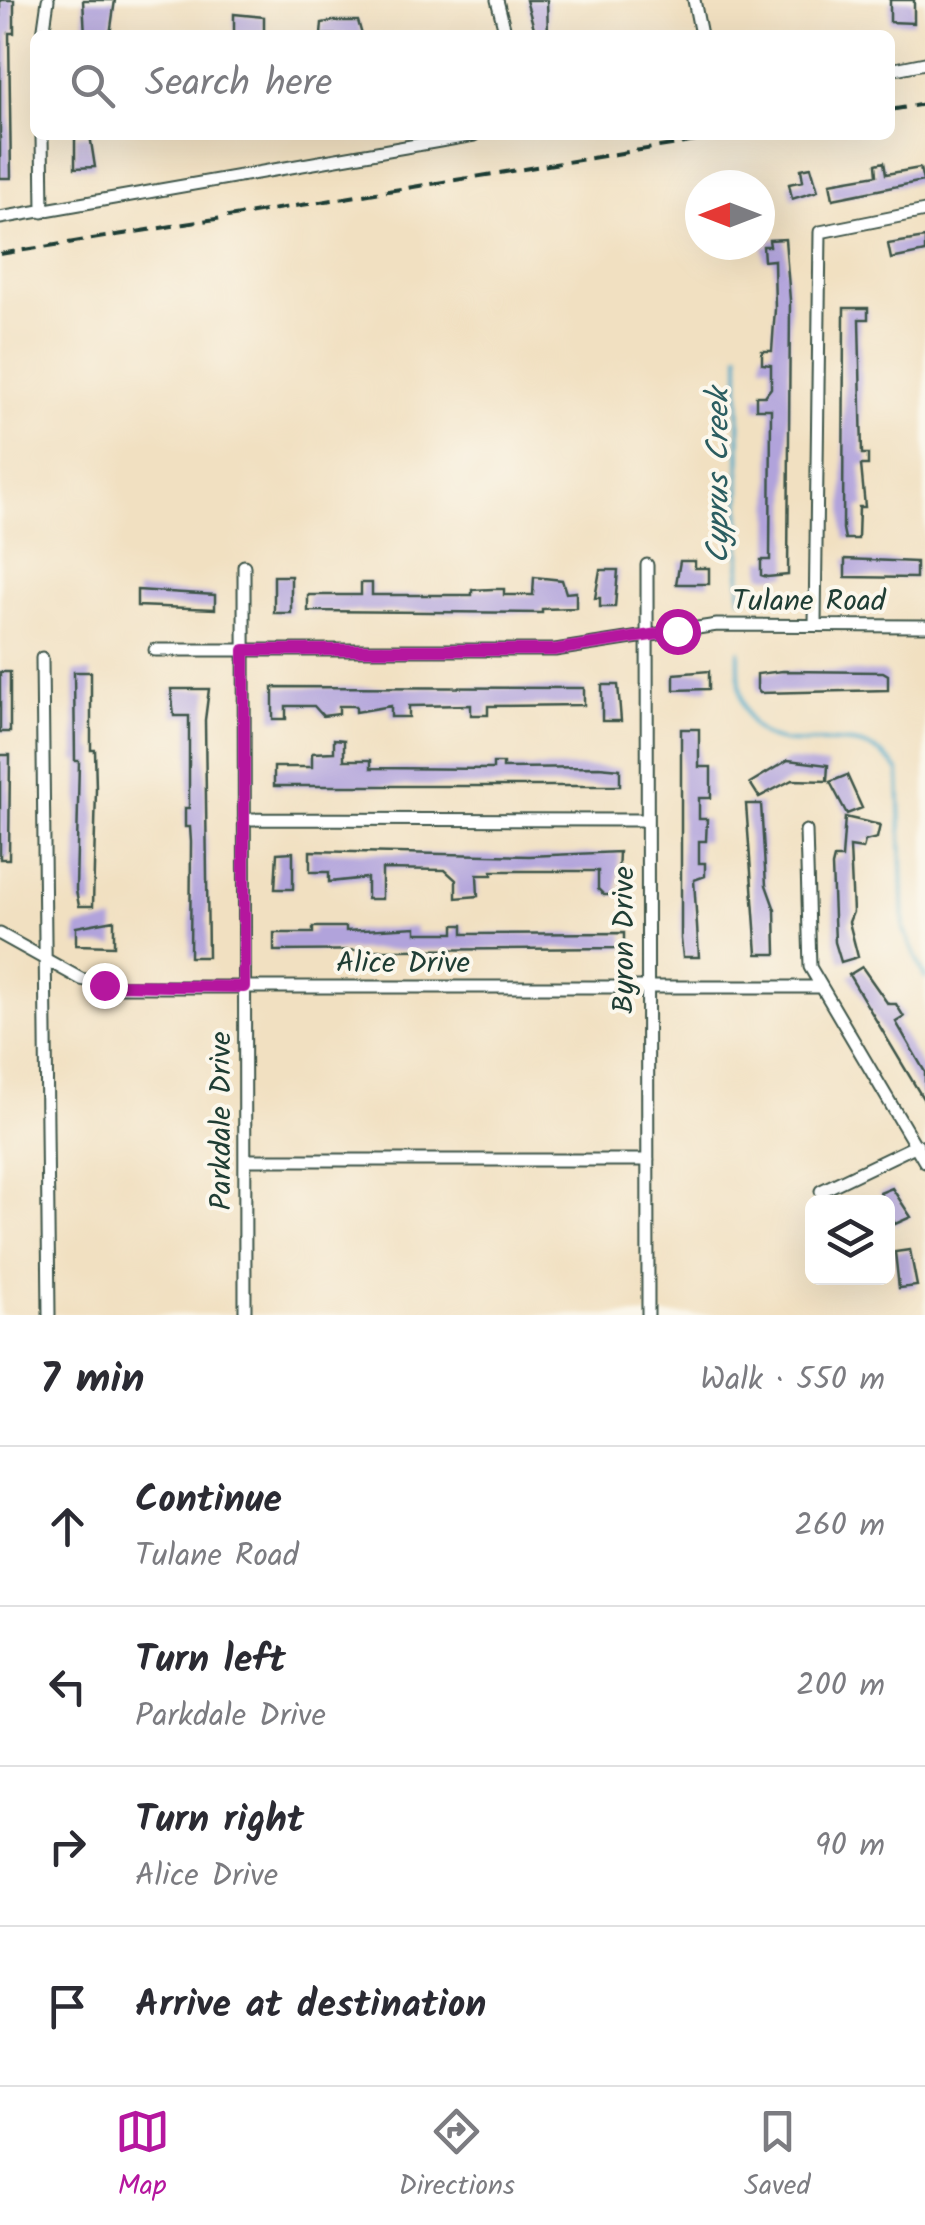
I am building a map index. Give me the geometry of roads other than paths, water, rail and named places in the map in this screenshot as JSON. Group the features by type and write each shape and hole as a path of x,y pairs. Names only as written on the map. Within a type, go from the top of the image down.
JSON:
{"street":[{"path":"44,30 48,0"},
{"path":"496,0 505,30"},
{"path":"694,0 701,30"},
{"path":"895,69 925,63"},
{"path":"42,140 43,212"},
{"path":"0,218 446,140"},
{"path":"815,625 820,232 925,210"},
{"name":"Byron Drive","path":"647,565 648,1315"},
{"name":"Parkdale Drive","path":"244,566 245,1315"},
{"name":"Tulane Road","path":"155,650 554,650 718,625 925,626"},
{"path":"42,658 49,1315"},
{"path":"244,819 648,820"},
{"path":"806,831 806,945 819,987 925,1162"},
{"name":"Alice Drive","path":"0,934 82,979 118,987 819,987"},
{"path":"822,1191 918,1146"},
{"path":"245,1160 648,1160"}],"waterway":[{"name":"Cyprus Creek","path":"739,354 740,598"},
{"name":"Cyprus Creek","path":"739,651 742,699 754,726 774,739 852,743 877,751 899,772 904,930 925,978"}],"railway":[{"path":"895,109 925,104"},
{"path":"0,254 702,140"}]}
